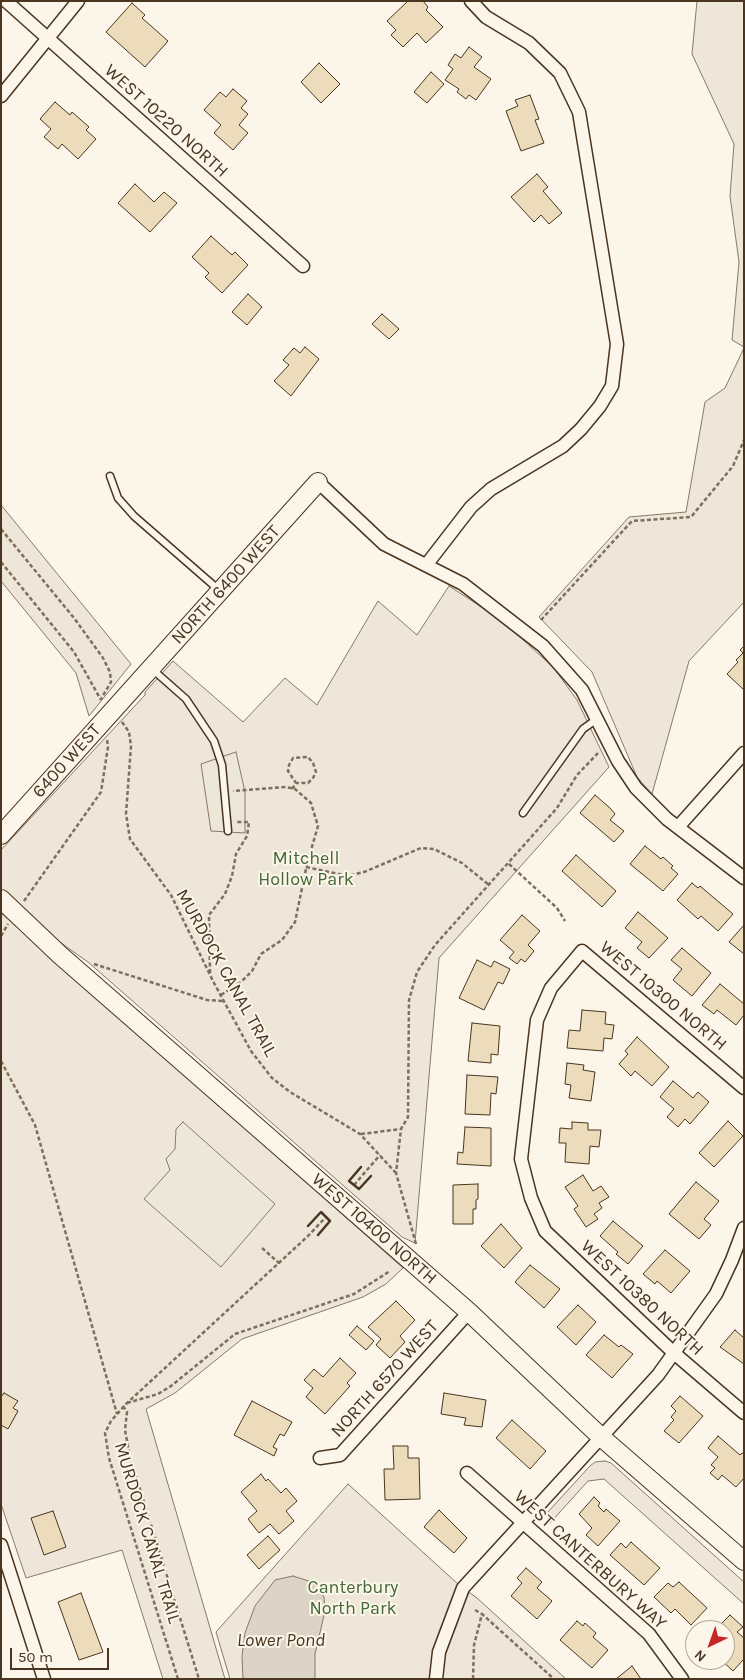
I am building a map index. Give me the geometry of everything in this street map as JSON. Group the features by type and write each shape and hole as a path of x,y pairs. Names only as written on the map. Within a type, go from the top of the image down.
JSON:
{"street":[{"name":"WEST 10220 NORTH","path":"6,1 303,266"},
{"path":"1,96 78,1"},
{"path":"427,564 470,507 491,489 563,446 600,406 612,386 617,344 579,112 560,73 529,43 486,17 470,1"},
{"path":"318,482 384,544 404,557 427,564 463,584 543,646 577,684 618,761 636,788 656,810 744,878"},
{"name":"NORTH 6400 WEST","path":"133,688 318,482"},
{"name":"6400 WEST","path":"1,835 111,720 133,688"},
{"path":"678,827 744,753"},
{"name":"WEST 10400 NORTH","path":"1,899 60,954 468,1312 600,1437 744,1561"},
{"name":"WEST 10300 NORTH","path":"582,951 744,1088"},
{"name":"WEST 10380 NORTH","path":"582,951 550,988 537,1020 521,1159 530,1198 545,1231 674,1353 744,1413"},
{"path":"436,1679 439,1652 464,1588 522,1522 658,1375 716,1294 744,1228"},
{"name":"NORTH 6570 WEST","path":"320,1458 340,1455 468,1312"},
{"name":"WEST CANTERBURY WAY","path":"467,1473 650,1634 682,1679"},
{"path":"1,1545 44,1679"}],"lane":[{"path":"110,476 118,498 134,516 220,591"},
{"path":"151,668 186,699 214,741 222,765 228,831"},
{"path":"523,813 583,730 597,719"}],"path":[{"path":"541,620 632,522 691,516 733,466 744,440"},
{"path":"1,529 74,618 103,658 110,672 111,682 100,699 74,652 1,562"},
{"path":"1,936 101,792 111,720"},
{"name":"MURDOCK CANAL TRAIL","path":"111,720 131,738 126,814 130,840 171,895 210,975 251,1051 272,1078 290,1092 360,1134 396,1173"},
{"path":"418,1248 396,1173 401,1130 408,1117 409,1000 417,972 435,945 557,808 577,776 598,753"},
{"path":"308,757 313,763 316,772 314,778 308,783 296,783 288,771 289,765 293,758 308,757"},
{"path":"292,789 296,783"},
{"path":"221,995 241,982 252,971 261,954 282,940 295,922 306,867 316,834 316,814 307,798 292,789 286,787 224,792"},
{"path":"210,975 209,915 225,894 232,876 236,854 247,836 249,822 227,822"},
{"path":"306,867 348,876 364,872 421,848 434,849 462,863 489,885"},
{"path":"508,863 557,908 565,922"},
{"path":"88,962 206,1000 224,1002"},
{"path":"1,1061 35,1125 117,1414"},
{"path":"360,1134 373,1131 401,1130"},
{"path":"354,1185 380,1155"},
{"name":"MURDOCK CANAL TRAIL","path":"178,1679 109,1458 106,1433 117,1414 125,1405 326,1217"},
{"path":"262,1248 279,1263"},
{"path":"199,1679 130,1457 125,1405 158,1394 235,1334 354,1294 390,1271"},
{"path":"475,1610 482,1614 554,1679"},
{"path":"473,1679 474,1645 482,1614"}],"green space":[{"path":"697,1 744,1 744,347 732,340 739,262 730,196 734,144 692,54"},
{"path":"744,348 744,602 689,661 652,794 637,777 592,672 539,617 629,517 686,512 705,402 725,388"},
{"path":"1,505 131,664 89,716 76,673 1,581"},
{"name":"Mitchell Hollow Park","path":"449,586 500,619 553,667 577,700 609,767 439,958 415,1243 402,1237 88,962 47,933 1,893 1,850 145,695 145,692 173,661 243,722 285,678 317,705 378,601 417,635"},
{"path":"1,913 403,1268 386,1284 363,1297 242,1339 175,1393 146,1409 225,1679 163,1679 122,1550 26,1578 1,1504"},
{"path":"605,1461 611,1463 744,1582 744,1604 604,1479 588,1481 550,1523 547,1513 590,1466 595,1462"},
{"name":"Canterbury North Park","path":"348,1484 566,1679 230,1679 216,1632"}],"shaded area":[{"path":"236,752 245,792 245,833 211,831 201,764"},
{"path":"183,1122 275,1204 221,1267 144,1199 170,1170 166,1159 175,1149 176,1129"}],"water":[{"name":"Lower Pond","path":"293,1576 312,1582 324,1597 325,1611 315,1654 315,1679 243,1679 242,1656 245,1633 255,1606 275,1580"}],"building":[{"path":"408,1 423,1 428,7 426,10 443,27 426,43 417,33 403,47 391,35 396,30 387,21"},
{"path":"132,3 145,15 142,18 168,41 145,67 106,32"},
{"path":"469,47 482,57 474,67 491,79 476,100 469,95 466,99 457,92 459,89 445,80 453,69 448,65 455,54 461,58"},
{"path":"319,63 340,84 321,103 301,82"},
{"path":"431,72 444,84 427,103 414,92"},
{"path":"233,89 247,101 241,108 248,114 239,125 248,133 233,150 214,133 221,125 204,110 220,92 226,97"},
{"path":"530,95 539,119 535,120 544,143 521,151 506,111 518,106 515,100"},
{"path":"55,102 70,115 72,112 89,127 86,130 96,139 78,159 62,144 58,149 44,137 51,129 40,119"},
{"path":"537,174 548,187 543,191 562,213 549,224 541,215 534,222 511,197"},
{"path":"135,184 154,202 164,192 177,203 150,232 118,203"},
{"path":"211,236 232,255 235,252 248,265 222,293 205,277 209,273 192,257"},
{"path":"248,294 262,307 247,325 232,312"},
{"path":"382,314 399,329 389,339 372,324"},
{"path":"305,347 319,359 291,396 274,381 289,365 283,360 294,348 300,353"},
{"path":"744,646 744,690 727,674 738,662 736,660 743,653 740,650"},
{"path":"595,795 615,814 610,820 624,831 614,842 580,813"},
{"path":"645,846 661,859 663,857 673,866 671,868 678,874 663,891 630,864"},
{"path":"576,855 616,891 602,907 562,871"},
{"path":"692,883 698,888 700,886 733,914 718,931 701,916 698,919 677,900"},
{"path":"638,912 668,938 649,958 637,948 642,942 625,928"},
{"path":"522,915 540,931 528,945 534,951 525,962 521,959 517,964 509,958 514,952 500,940"},
{"path":"744,925 744,954 729,942"},
{"path":"682,948 711,973 692,996 673,980 682,969 671,960"},
{"path":"477,960 491,967 494,961 510,969 503,984 498,982 484,1010 459,998"},
{"path":"720,984 744,1004 744,1015 736,1025 717,1010 714,1014 702,1005"},
{"path":"582,1010 606,1012 605,1024 614,1025 612,1039 604,1038 603,1051 567,1048 569,1030 580,1031"},
{"path":"472,1023 500,1026 498,1055 491,1054 491,1063 468,1061"},
{"path":"637,1037 669,1067 652,1086 635,1071 631,1076 619,1064 628,1054 625,1051"},
{"path":"567,1063 584,1065 583,1070 595,1072 591,1101 569,1098 571,1085 565,1084"},
{"path":"467,1075 498,1077 496,1094 491,1093 490,1115 465,1114"},
{"path":"673,1081 693,1098 698,1092 709,1102 690,1124 685,1119 678,1127 667,1117 674,1109 660,1097"},
{"path":"728,1121 743,1136 714,1167 699,1153"},
{"path":"572,1122 588,1123 588,1130 601,1130 599,1147 590,1146 589,1164 565,1162 566,1143 559,1143 560,1128 572,1129"},
{"path":"465,1127 491,1128 491,1166 457,1164 458,1152 463,1153"},
{"path":"583,1175 593,1191 601,1186 609,1197 599,1203 602,1208 594,1214 598,1219 586,1227 574,1209 578,1206 565,1187"},
{"path":"696,1182 719,1201 704,1219 711,1225 699,1239 669,1214"},
{"path":"478,1184 476,1209 473,1209 473,1224 453,1224 453,1185"},
{"path":"613,1221 643,1246 628,1264 600,1236"},
{"path":"501,1224 522,1248 504,1268 481,1246"},
{"path":"665,1250 690,1271 671,1293 657,1281 655,1284 643,1274"},
{"path":"530,1265 560,1289 544,1308 515,1282"},
{"path":"396,1301 415,1320 400,1336 405,1342 390,1358 376,1345 381,1339 368,1327"},
{"path":"578,1305 596,1322 576,1345 557,1327"},
{"path":"357,1326 374,1341 366,1350 349,1335"},
{"path":"735,1330 744,1338 744,1364 720,1347"},
{"path":"604,1335 619,1347 621,1345 633,1354 612,1378 586,1355"},
{"path":"340,1358 356,1373 347,1383 350,1386 325,1414 306,1397 313,1388 304,1380 314,1369 323,1377"},
{"path":"4,1393 18,1401 13,1408 18,1411 8,1429 1,1425 1,1397"},
{"path":"444,1393 486,1400 482,1427 464,1425 466,1418 441,1414"},
{"path":"680,1396 703,1416 679,1443 664,1431 674,1420 671,1417 676,1411 671,1406"},
{"path":"252,1401 292,1422 284,1436 280,1434 273,1447 277,1449 274,1456 234,1435"},
{"path":"512,1420 546,1451 530,1469 496,1438"},
{"path":"718,1436 740,1455 744,1454 744,1478 736,1487 722,1475 718,1480 710,1473 715,1468 711,1465 718,1457 708,1448"},
{"path":"393,1446 408,1446 408,1458 419,1458 420,1499 385,1500 384,1469 394,1469"},
{"path":"261,1474 266,1481 268,1479 281,1493 286,1488 297,1501 286,1511 294,1521 279,1534 270,1524 259,1533 248,1519 257,1511 241,1492"},
{"path":"594,1497 600,1503 598,1506 604,1512 606,1509 620,1521 598,1546 586,1535 592,1528 579,1514"},
{"path":"439,1510 467,1538 454,1553 424,1527"},
{"path":"53,1511 66,1547 44,1555 31,1518"},
{"path":"268,1536 280,1550 259,1569 247,1555"},
{"path":"631,1542 660,1568 644,1585 610,1555 621,1543 626,1548"},
{"path":"526,1568 542,1582 537,1588 552,1601 537,1619 511,1596 522,1583 517,1578"},
{"path":"679,1582 707,1608 696,1620 686,1620 675,1609 671,1613 654,1597 668,1583 673,1587"},
{"path":"81,1593 103,1652 79,1660 58,1602"},
{"path":"730,1615 743,1627 737,1632 744,1638 744,1659 735,1669 735,1620 725,1620"},
{"path":"577,1621 583,1626 585,1623 596,1633 593,1637 608,1650 592,1668 560,1640"},
{"path":"632,1666 641,1679 616,1679"}],"wall":[{"path":"361,1167 349,1181 359,1189 371,1176"},
{"path":"308,1226 321,1212 330,1221 318,1235"}]}
